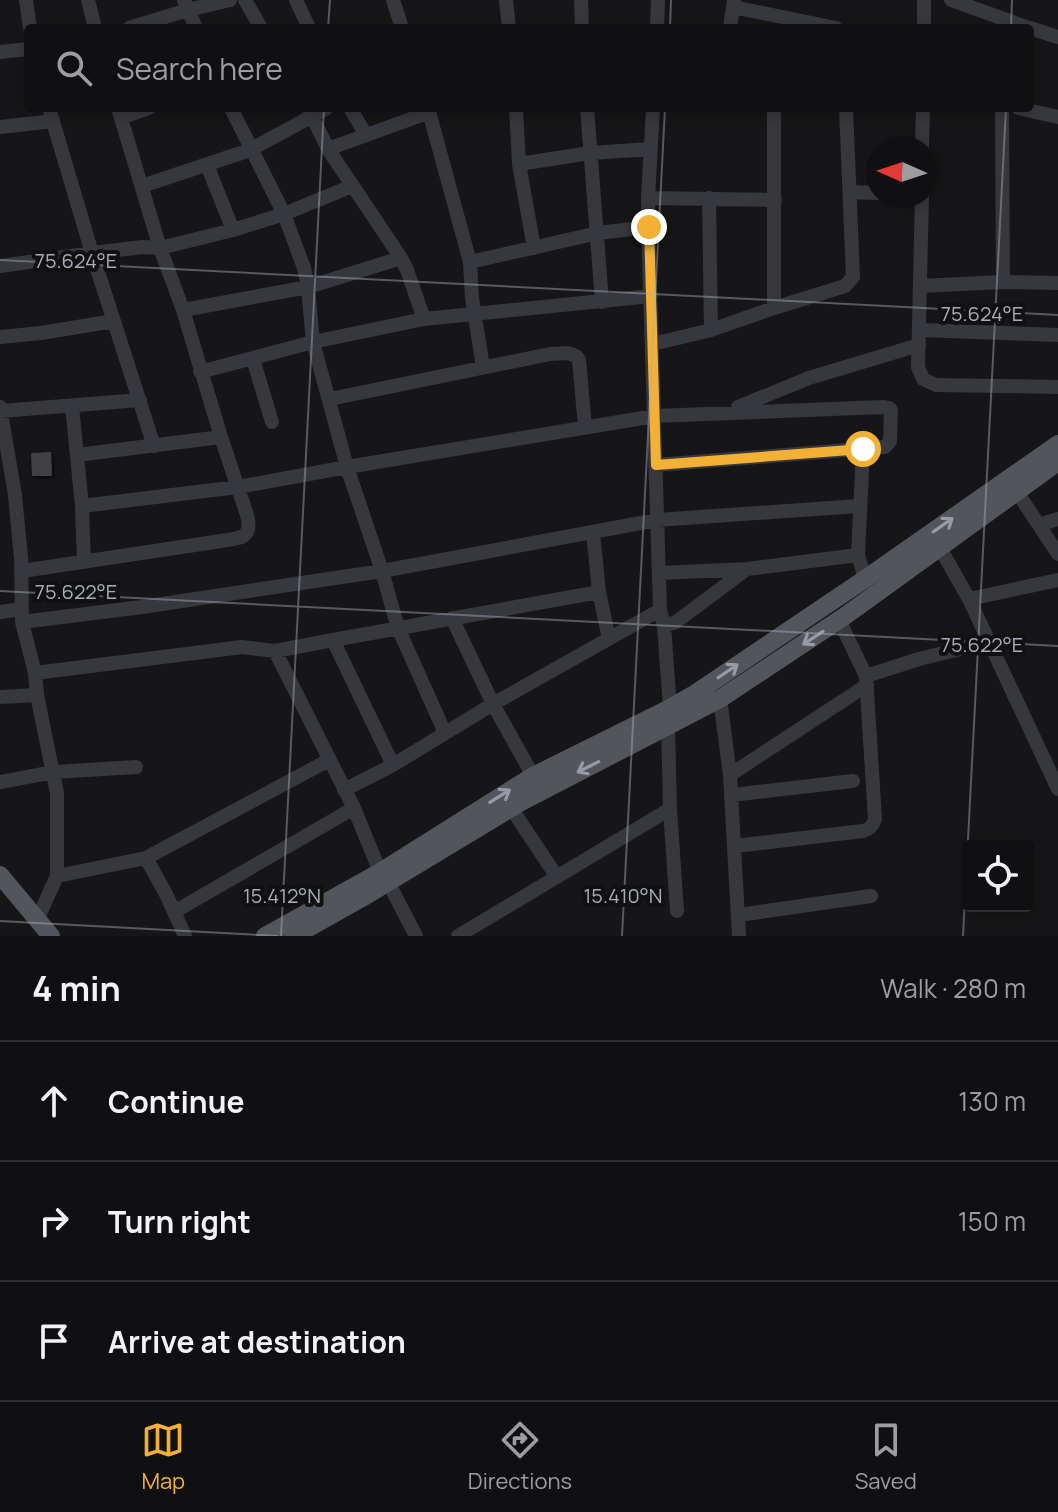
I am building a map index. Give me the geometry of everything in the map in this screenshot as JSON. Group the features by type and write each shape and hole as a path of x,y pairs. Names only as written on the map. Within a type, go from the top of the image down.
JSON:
{"main road":[{"path":"265,936 384,877 669,717 1058,444"},
{"path":"294,936 533,776 669,717 720,699 839,620 1058,462"},
{"path":"0,875 51,936"}],"street":[{"path":"26,0 29,24"},
{"path":"88,0 94,24"},
{"path":"139,24 186,5 230,0"},
{"path":"245,0 259,24"},
{"path":"296,0 307,24"},
{"path":"393,0 401,24"},
{"path":"506,0 509,24"},
{"path":"581,0 582,24"},
{"path":"657,24 658,0"},
{"path":"924,0 924,24"},
{"path":"951,0 1001,24"},
{"path":"731,24 734,4 819,24"},
{"path":"186,5 194,24"},
{"path":"1034,29 1058,37"},
{"path":"0,52 24,49"},
{"path":"233,112 284,214 304,268 313,342 347,467 398,628 445,733"},
{"path":"142,186 250,150 310,112 328,149 401,258 424,319"},
{"path":"352,112 366,135"},
{"path":"328,149 424,112"},
{"path":"430,112 470,262 472,298 483,367"},
{"path":"516,112 519,164 534,248"},
{"path":"587,112 602,302"},
{"path":"653,112 648,198 657,520 677,911"},
{"path":"774,112 774,308"},
{"path":"653,344 711,330 850,282 854,268 846,112"},
{"path":"922,136 923,112"},
{"path":"1002,112 1003,282"},
{"path":"1034,112 1058,117"},
{"path":"22,571 244,537 249,531 250,525 183,310 160,248 120,113"},
{"path":"0,127 51,114 154,446"},
{"path":"519,164 590,153 651,149"},
{"path":"207,165 233,230"},
{"path":"0,266 143,247 160,248 284,214 352,186"},
{"path":"850,192 866,193"},
{"path":"648,198 775,200"},
{"path":"709,198 711,330"},
{"path":"922,208 918,367 923,379 936,385 1058,387"},
{"path":"470,262 598,233 649,227"},
{"path":"183,310 308,287 401,258"},
{"path":"921,286 1058,283"},
{"path":"200,372 313,342 424,319 651,296"},
{"path":"0,337 114,321"},
{"path":"920,330 1058,335"},
{"path":"727,412 809,378 919,345"},
{"path":"330,399 550,354 568,353 576,356 581,367 585,427"},
{"path":"253,359 272,422"},
{"path":"37,920 57,876 57,793 22,616 22,571 15,495 1,409 140,400"},
{"path":"72,406 84,562"},
{"path":"82,506 238,487 655,416 889,408 892,416 890,441 885,447 656,465"},
{"path":"77,455 221,437"},
{"path":"863,449 858,555 865,579"},
{"path":"1017,492 1058,554"},
{"path":"0,612 22,616 142,607 382,571 657,520 859,506"},
{"path":"1039,525 1058,519"},
{"path":"593,532 599,592 609,639"},
{"path":"940,548 969,599 1058,789"},
{"path":"660,573 747,569 858,555"},
{"path":"664,626 676,622 747,569"},
{"path":"969,599 1058,580"},
{"path":"35,673 242,647 275,651 599,592"},
{"path":"344,790 393,765 493,704 660,610"},
{"path":"452,618 493,704 533,776"},
{"path":"735,846 863,831 873,825 866,680 839,620"},
{"path":"333,640 393,765"},
{"path":"730,775 866,680 919,659 989,642"},
{"path":"275,651 354,808 384,877 416,936"},
{"path":"0,697 37,695"},
{"path":"720,699 732,795 739,936"},
{"path":"57,876 146,858 329,760"},
{"path":"0,782 54,772 136,767"},
{"path":"732,795 853,781"},
{"path":"174,912 354,808"},
{"path":"511,808 557,877"},
{"path":"458,936 670,809"},
{"path":"146,858 185,936"},
{"path":"739,915 871,896"}],"building":[{"path":"51,452 52,476 32,476 31,453"}],"route":[{"path":"649,227 656,465 863,449"}]}
